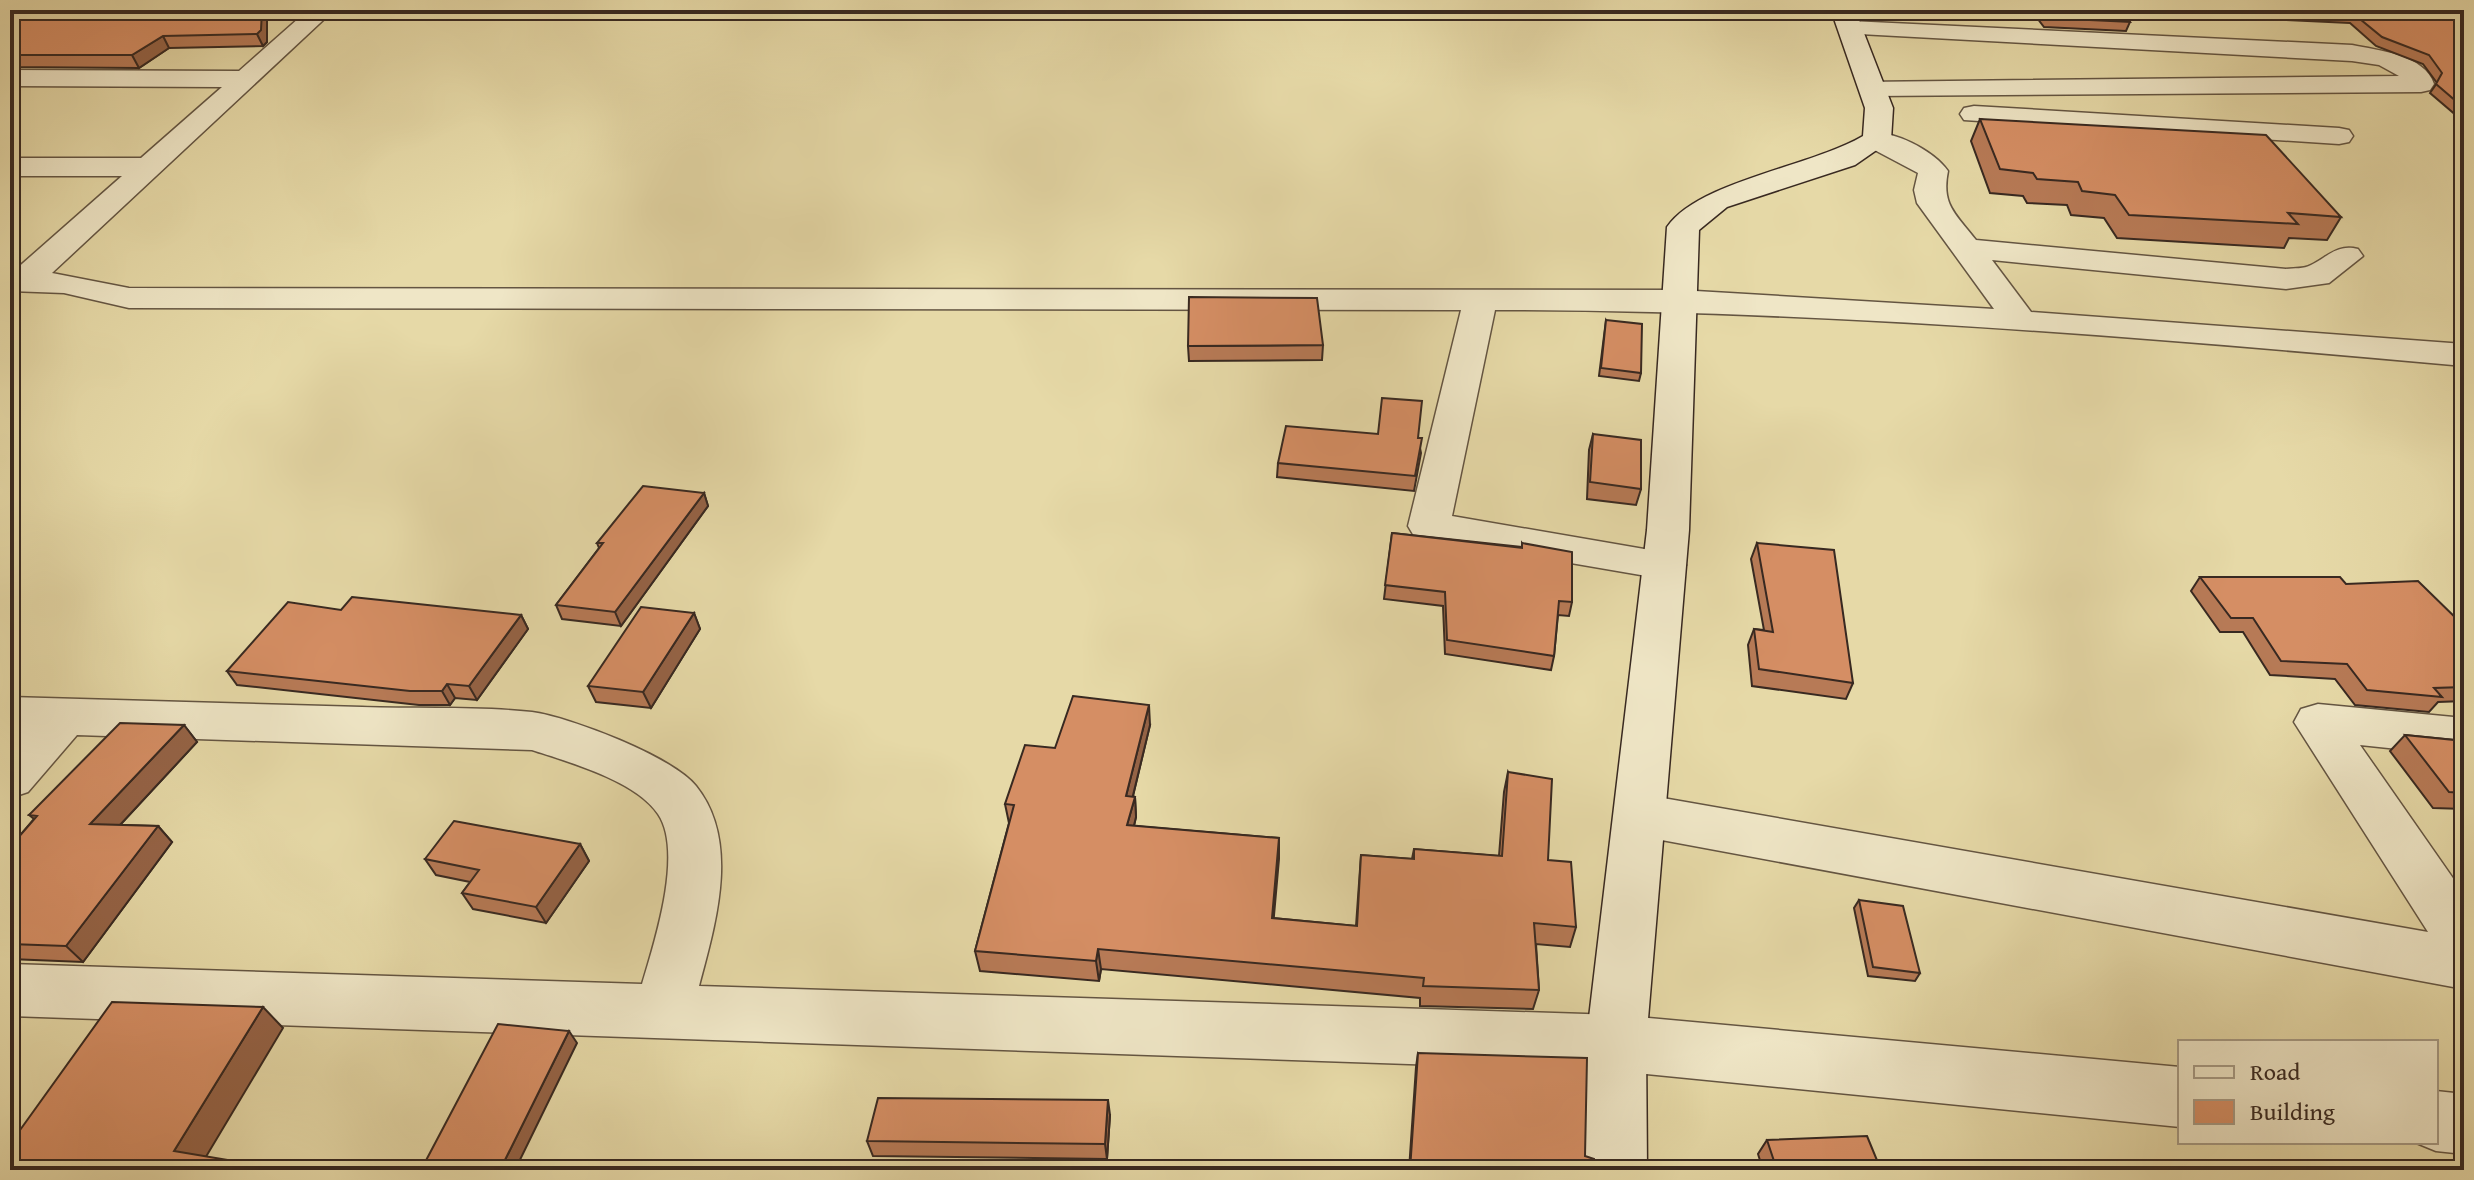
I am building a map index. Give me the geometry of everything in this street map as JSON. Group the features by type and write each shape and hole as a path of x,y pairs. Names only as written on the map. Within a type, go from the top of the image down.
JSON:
{"street":[{"path":"16,282 149,167 322,10"},
{"path":"2425,10 2464,12"},
{"path":"1877,112 2421,84 2419,77 2375,55 1846,19 1877,112 1933,171 1929,190 1932,203 2021,322"},
{"path":"10,78 246,79"},
{"path":"1877,112 2339,136"},
{"path":"1615,1170 1616,1043 1664,565 1683,227 1716,201 1845,159 1877,112"},
{"path":"10,167 149,167"},
{"path":"1964,248 2286,279 2317,276 2347,256"},
{"path":"16,282 64,283 129,298 1068,302 1481,298 1679,300 2223,334 2464,355"},
{"path":"1481,298 1429,526 1664,565"},
{"path":"10,715 534,731 584,747 661,783 687,814 697,850 690,898 664,1011"},
{"path":"10,778 65,716"},
{"path":"2464,737 2318,722 2464,940"},
{"path":"1640,815 2464,964"},
{"path":"10,990 1616,1043 2178,1097"},
{"path":"2438,1121 2464,1124"}],"building":[{"path":"10,10 262,10 261,30 257,34 163,36 132,55 10,55"},
{"path":"2041,10 2121,10 2130,22 2047,18"},
{"path":"2258,10 2428,10 2464,13 2464,108 2436,84 2442,73 2429,55 2382,37 2355,15"},
{"path":"1980,119 2266,135 2341,217 2288,213 2298,224 2129,215 2115,195 2082,191 2078,182 2037,179 2033,173 2000,169"},
{"path":"1189,297 1317,298 1323,345 1188,346"},
{"path":"1606,320 1642,324 1641,373 1601,368"},
{"path":"1382,398 1422,401 1418,438 1422,438 1415,476 1278,463 1286,426 1378,434"},
{"path":"1593,434 1641,440 1641,489 1590,482"},
{"path":"643,486 704,493 615,612 556,605 603,543 597,543"},
{"path":"1392,533 1522,548 1522,543 1572,552 1572,602 1559,601 1554,656 1447,640 1445,592 1385,585"},
{"path":"1757,543 1834,550 1853,683 1759,669 1754,629 1773,632"},
{"path":"2200,577 2340,577 2346,584 2418,581 2464,626 2464,687 2434,688 2442,697 2367,690 2347,664 2281,661 2253,618 2231,618"},
{"path":"352,597 521,615 469,686 447,684 442,691 410,691 227,671 288,602 341,610"},
{"path":"641,607 694,613 643,692 588,686"},
{"path":"1073,696 1149,705 1126,796 1135,797 1127,825 1279,838 1272,918 1357,926 1361,855 1414,859 1414,849 1502,856 1508,772 1552,779 1548,860 1571,862 1576,927 1534,923 1539,990 1423,986 1424,978 1098,949 1096,961 975,951 1014,805 1005,804 1025,745 1055,748"},
{"path":"120,723 184,725 90,824 158,826 66,946 10,944 10,847 37,816 29,815"},
{"path":"2405,735 2464,741 2464,793 2449,792"},
{"path":"454,821 580,844 536,907 462,893 479,870 425,859"},
{"path":"1859,900 1903,906 1920,973 1873,967"},
{"path":"112,1002 263,1007 174,1151 287,1170 10,1170 10,1144"},
{"path":"498,1024 569,1031 500,1170 422,1168"},
{"path":"1418,1053 1587,1058 1585,1156 1594,1159 1593,1170 1410,1170"},
{"path":"878,1098 1108,1100 1105,1144 867,1141"},
{"path":"1867,1136 1881,1170 1777,1170 1767,1140"}]}
